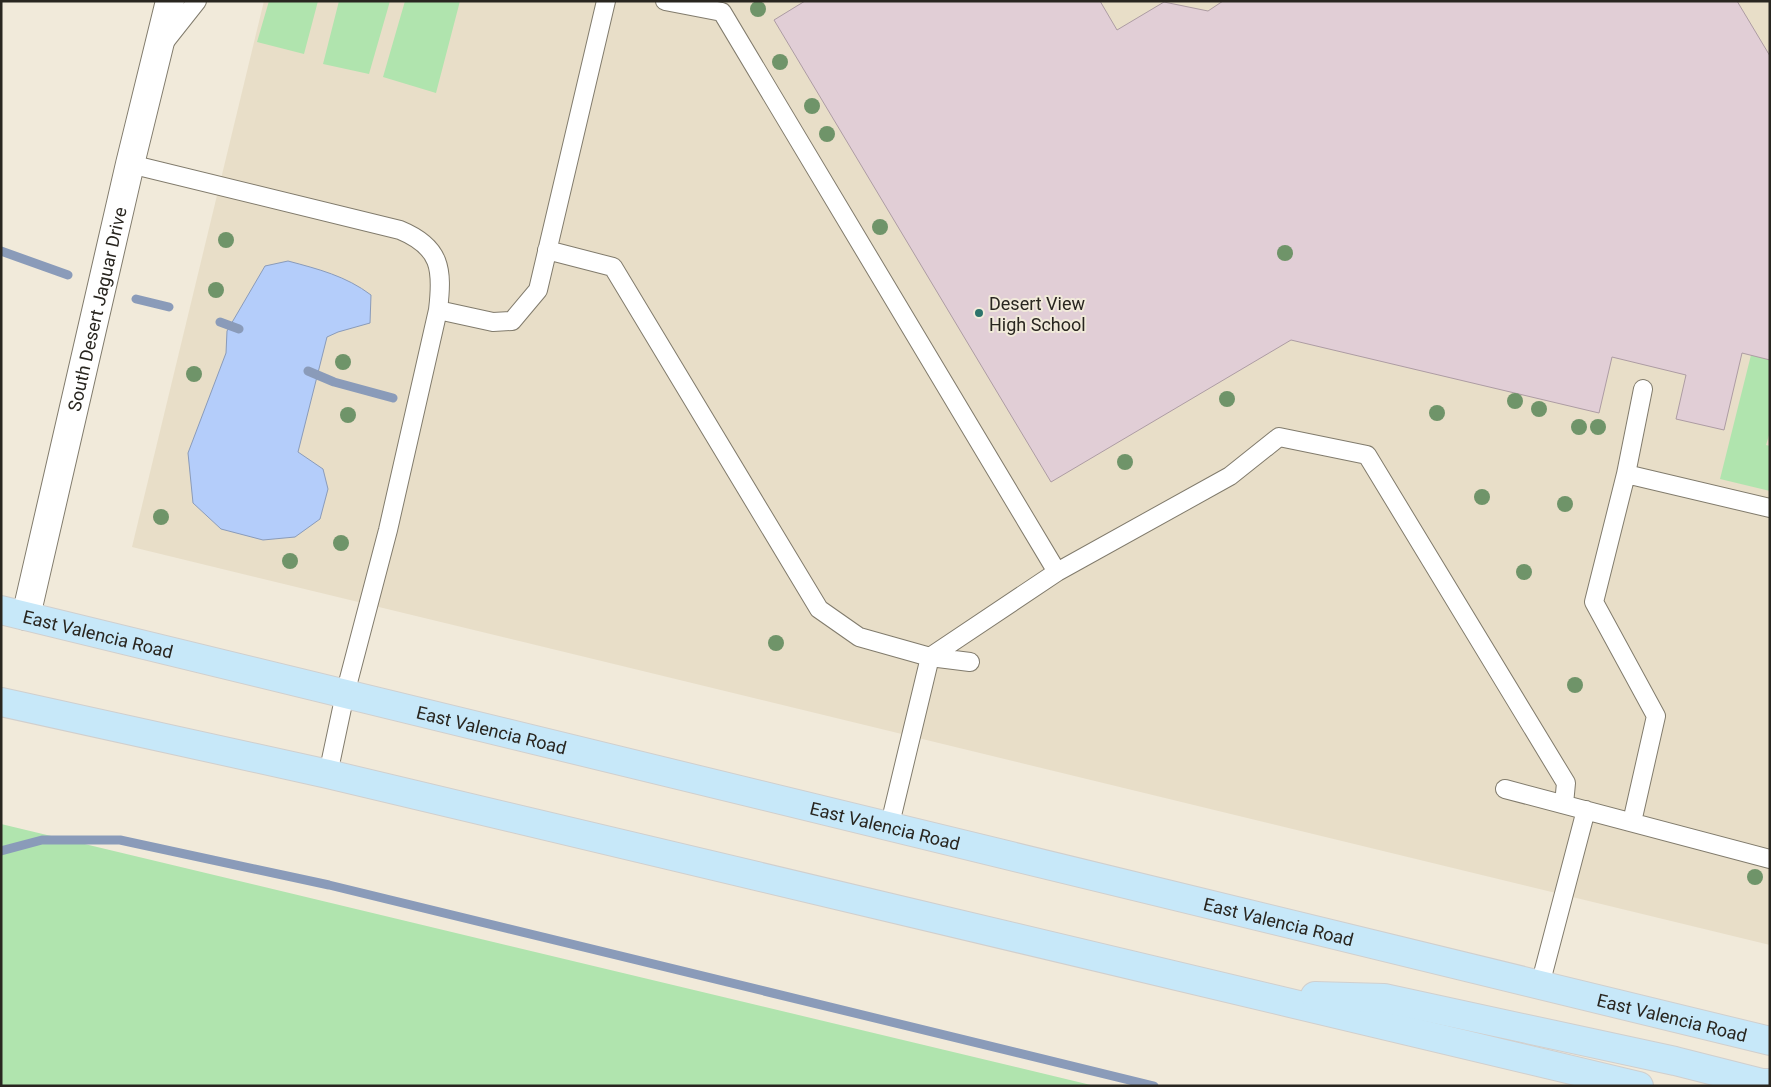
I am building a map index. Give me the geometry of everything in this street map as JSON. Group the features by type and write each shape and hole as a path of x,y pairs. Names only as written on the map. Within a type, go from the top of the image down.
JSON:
{"main road":[{"name":"East Valencia Road","path":"13,613 889,828 1768,1039"},
{"path":"1,702 328,774 1264,995 1639,1086"},
{"path":"1264,995 1384,998 1676,1061 1762,1083 1770,1083"}],"street":[{"name":"South Desert Jaguar Drive","path":"13,613 130,164 170,1"}],"lane":[{"path":"158,50 197,1"},
{"path":"438,310 493,322 512,321 538,290 606,1"},
{"path":"665,1 723,7 1057,572"},
{"path":"130,164 390,228 417,237 430,248 440,266 441,283 438,310 388,530 345,694 328,774"},
{"path":"547,250 613,267 819,608 859,637 930,657 970,662"},
{"path":"1632,822 1656,716 1594,602 1626,474 1643,388"},
{"path":"889,828 930,657 1057,572 1230,476 1280,437 1367,455 1566,783 1564,804"},
{"path":"1626,474 1770,508"},
{"path":"1505,789 1632,822 1718,847 1770,859"},
{"path":"1540,985 1586,810"}],"shaded area":[{"name":"Desert View High School","path":"264,1 1770,1 1770,945 132,547"}],"green space":[{"path":"269,1 318,1 304,54 257,42"},
{"path":"339,1 390,1 369,74 323,64"},
{"path":"405,1 460,1 436,93 383,77"},
{"path":"1751,355 1770,360 1770,432 1766,445 1770,446 1770,491 1720,479"},
{"path":"1,824 1095,1086 1,1086"}],"water":[{"path":"288,261 342,278 371,295 370,323 327,337 298,452 323,469 328,489 320,519 295,537 263,540 221,529 193,503 188,453 226,353 227,331 265,266"}],"building":[{"path":"805,1 1100,1 1117,30 1164,2 1208,11 1223,1 1737,1 1770,56 1770,360 1742,353 1724,430 1676,419 1686,375 1612,357 1599,413 1291,340 1051,482 774,20"}],"waterway":[{"path":"1,251 68,275"},
{"path":"136,299 169,307"},
{"path":"220,322 239,329"},
{"path":"308,371 334,382 393,398"},
{"path":"1,851 42,840 120,840 329,885 1154,1086"}],"place":[{"name":"Desert View High School","path":"979,313"}]}
